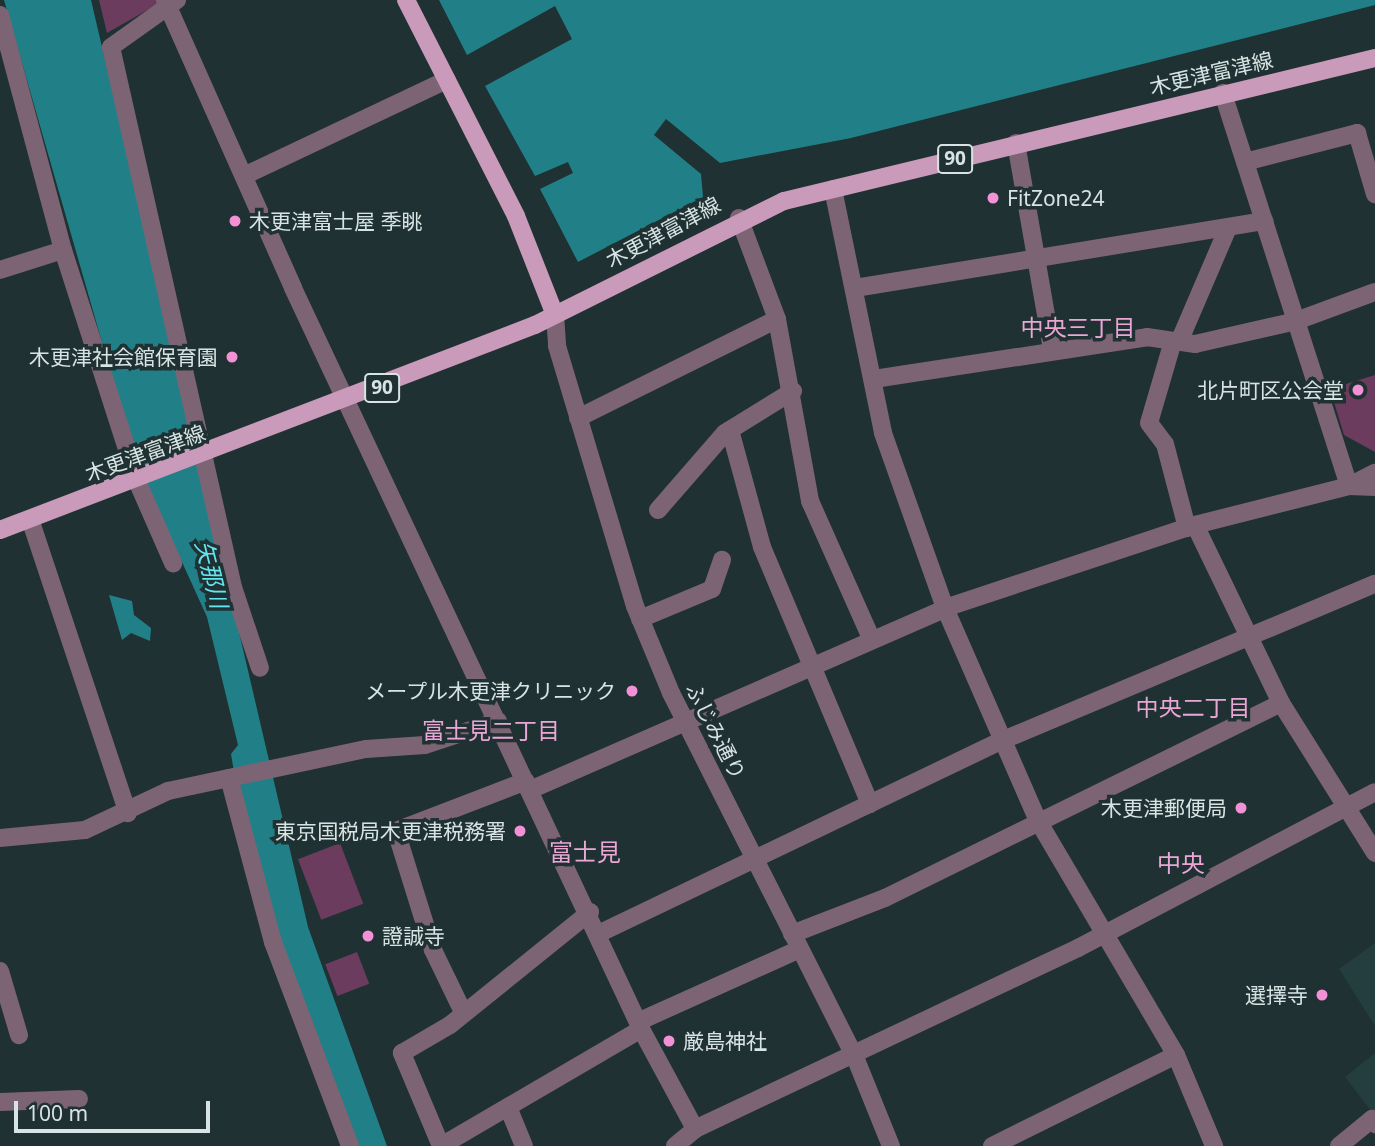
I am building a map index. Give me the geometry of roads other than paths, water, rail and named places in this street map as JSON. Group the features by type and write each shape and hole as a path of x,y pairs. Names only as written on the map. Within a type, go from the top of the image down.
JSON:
{"main road":[{"path":"406,0 530,245 555,316"},
{"name":"木更津富津線","path":"0,530 348,402 555,316 739,218 834,189 1016,143 1375,58"}],"street":[{"path":"260,668 233,587 206,454 111,47 170,3 348,402 641,1024 695,1129"},
{"path":"0,15 63,250 137,481 173,563"},
{"path":"247,174 447,80"},
{"path":"1223,93 1349,486"},
{"path":"1245,162 1357,133 1375,194"},
{"path":"1016,143 1052,350"},
{"path":"834,189 874,379 905,506 945,608 1037,819 1176,1055 1214,1146"},
{"path":"739,218 777,319 793,391 810,501 871,638"},
{"path":"855,288 1227,230 1265,221"},
{"path":"1227,230 1176,341 1149,423 1165,444 1191,527 1281,703 1375,853"},
{"path":"0,270 63,250"},
{"path":"874,379 1147,337 1195,344 1296,321 1375,292"},
{"name":"ふじみ通り","path":"555,316 578,418 640,620 687,723 855,1057 891,1146"},
{"path":"578,418 777,319"},
{"path":"658,510 730,430 793,391"},
{"path":"730,430 762,547 808,667 870,804"},
{"path":"463,1012 433,950 396,831 528,786 687,723 871,638 945,608 1191,527 1349,486 1375,473"},
{"path":"1349,486 1375,487"},
{"path":"30,519 128,813"},
{"path":"640,620 712,589 722,560"},
{"path":"600,933 1001,741 1246,634 1375,584"},
{"path":"590,912 463,1012 402,1053 441,1146 641,1024 796,942 1037,819 1281,703"},
{"path":"0,838 85,830 128,813 168,791 366,749 425,745 498,721"},
{"path":"231,778 273,942 350,1146"},
{"path":"675,1146 695,1129 855,1057 1104,934 1375,792"},
{"path":"0,971 19,1035"},
{"path":"992,1146 1176,1055"},
{"path":"0,1102 79,1099"},
{"path":"508,1107 524,1146"},
{"path":"1339,1146 1372,1119 1375,1124"}],"water":[{"name":"矢那川","path":"4,0 91,0 308,927 387,1146 356,1146 284,952 236,784 231,754 238,745 207,617 136,461"},
{"path":"439,0 1375,0 1375,5 851,138 720,163 666,119 654,135 701,174 703,197 578,262 540,189 573,173 568,162 535,176 485,86 572,39 555,6 467,55"},
{"path":"109,595 132,601 134,615 151,628 150,641 131,633 122,640"}],"place":[{"name":"FitZone24","path":"993,198"},
{"name":"木更津富士屋 季眺","path":"235,221"},
{"name":"木更津社会館保育園","path":"232,357"},
{"name":"北片町区公会堂","path":"1358,390"},
{"name":"メープル木更津クリニック","path":"632,691"},
{"name":"木更津郵便局","path":"1241,808"},
{"name":"東京国税局木更津税務署","path":"520,831"},
{"name":"證誠寺","path":"368,936"},
{"name":"選擇寺","path":"1322,995"},
{"name":"厳島神社","path":"669,1041"}],"district":[{"name":"中央三丁目","path":"1078,327"},
{"name":"中央二丁目","path":"1193,707"},
{"name":"富士見二丁目","path":"491,730"},
{"name":"富士見","path":"585,852"},
{"name":"中央","path":"1181,863"}]}
